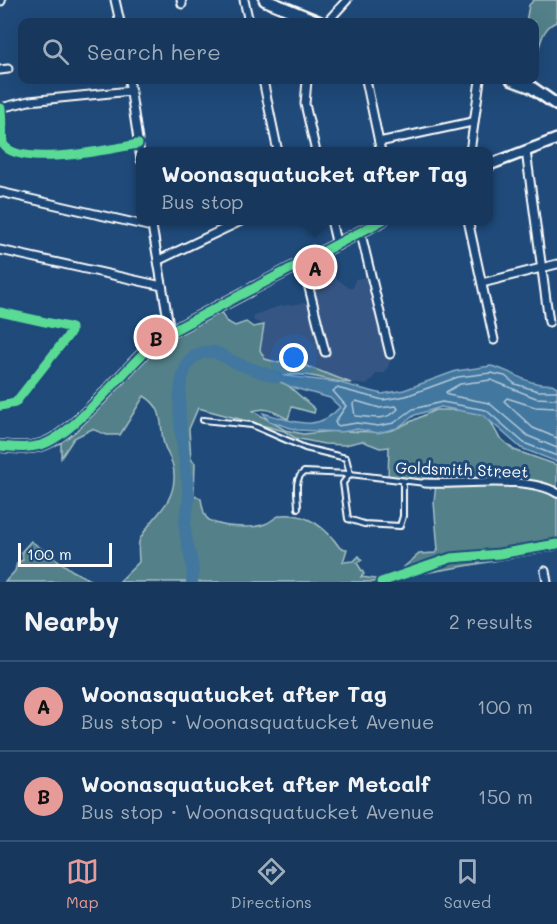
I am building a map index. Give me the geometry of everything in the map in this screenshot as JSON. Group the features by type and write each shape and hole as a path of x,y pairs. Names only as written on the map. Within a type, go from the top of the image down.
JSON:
{"main road":[{"path":"265,0 309,18"},
{"path":"523,84 556,104"}],"street":[{"path":"115,0 119,18"},
{"path":"244,0 248,18"},
{"path":"331,18 347,0"},
{"path":"0,70 8,69"},
{"path":"129,84 139,147"},
{"path":"264,84 275,147"},
{"path":"306,84 305,104 315,147"},
{"path":"367,84 380,147"},
{"path":"470,147 479,84"},
{"path":"130,91 29,101 0,108 3,144 8,150 23,156 58,155 138,144"},
{"path":"379,142 472,123"},
{"path":"493,163 557,139"},
{"path":"526,151 549,322"},
{"path":"0,192 136,221"},
{"path":"152,225 170,331"},
{"path":"159,260 232,225"},
{"path":"332,225 337,246"},
{"path":"0,446 23,448 38,446 66,431 142,352 170,331 375,225"},
{"path":"469,225 494,340"},
{"path":"360,234 390,354"},
{"path":"0,250 162,286"},
{"path":"303,264 325,352"},
{"path":"482,283 557,264"},
{"path":"0,312 71,328 66,340 15,403 0,406"},
{"name":"Goldsmith Street","path":"425,483 517,483 540,486 557,493"},
{"path":"545,571 547,582"}],"lane":[{"path":"203,420 252,425 305,448 346,458 350,464 350,474 344,483 348,519 364,524 400,526 403,516 403,482"},
{"name":"Goldsmith Street","path":"298,508 297,480 304,472 350,474 425,483"}],"shaded area":[{"path":"323,256 331,274 349,288 353,288 355,279 373,276 374,278 392,357 385,373 377,373 367,385 351,383 291,360 276,362 265,359 260,350 264,325 253,320 254,315 280,306 312,302 304,265"}],"green space":[{"path":"534,0 557,0 557,22 545,32 539,47 539,18 527,18 529,5"},
{"path":"219,308 226,321 235,326 246,322 253,327 264,325 260,350 265,359 276,362 291,360 351,383 302,375 285,376 284,382 315,409 314,413 292,407 288,419 268,410 253,411 285,430 303,434 334,431 381,432 393,430 435,410 474,410 488,417 499,437 514,450 557,465 557,550 390,579 419,554 435,553 438,550 434,502 436,484 388,479 389,447 380,448 362,441 345,445 324,444 295,438 284,431 198,408 189,429 191,459 195,463 194,495 201,499 203,511 210,521 243,527 259,526 282,515 300,516 316,523 340,548 347,549 343,562 354,561 359,556 362,560 357,563 364,574 361,577 376,579 374,582 119,582 139,562 140,539 166,504 173,488 173,467 164,445 158,410 144,396 120,435 107,435 92,429 74,438 61,458 61,438 144,352"},
{"path":"31,541 73,571 94,582 5,582 15,571 17,563 23,560 22,551"}],"water":[{"path":"491,366 528,381 552,384 557,387 557,462 521,448 483,415 441,407 415,415 397,428 378,433 357,429 342,432 297,430 269,421 263,413 295,422 313,423 331,415 340,407 330,398 291,387 261,373 336,382 382,394 404,390 456,371"}],"waterway":[{"path":"192,582 193,574 185,531 189,497 180,412 181,388 186,368 196,355 214,352 277,377"}],"cycle path":[{"path":"1,108 3,144 12,151 27,155 88,153 138,144"},
{"path":"0,446 31,447 55,438 86,413 161,337 374,225"},
{"path":"0,312 71,328 71,332 15,403 0,406"},
{"path":"381,582 451,558 499,554 557,544"}],"place":[{"name":"Woonasquatucket after Tag","path":"315,267"},
{"name":"Woonasquatucket after Metcalf","path":"156,337"}]}
